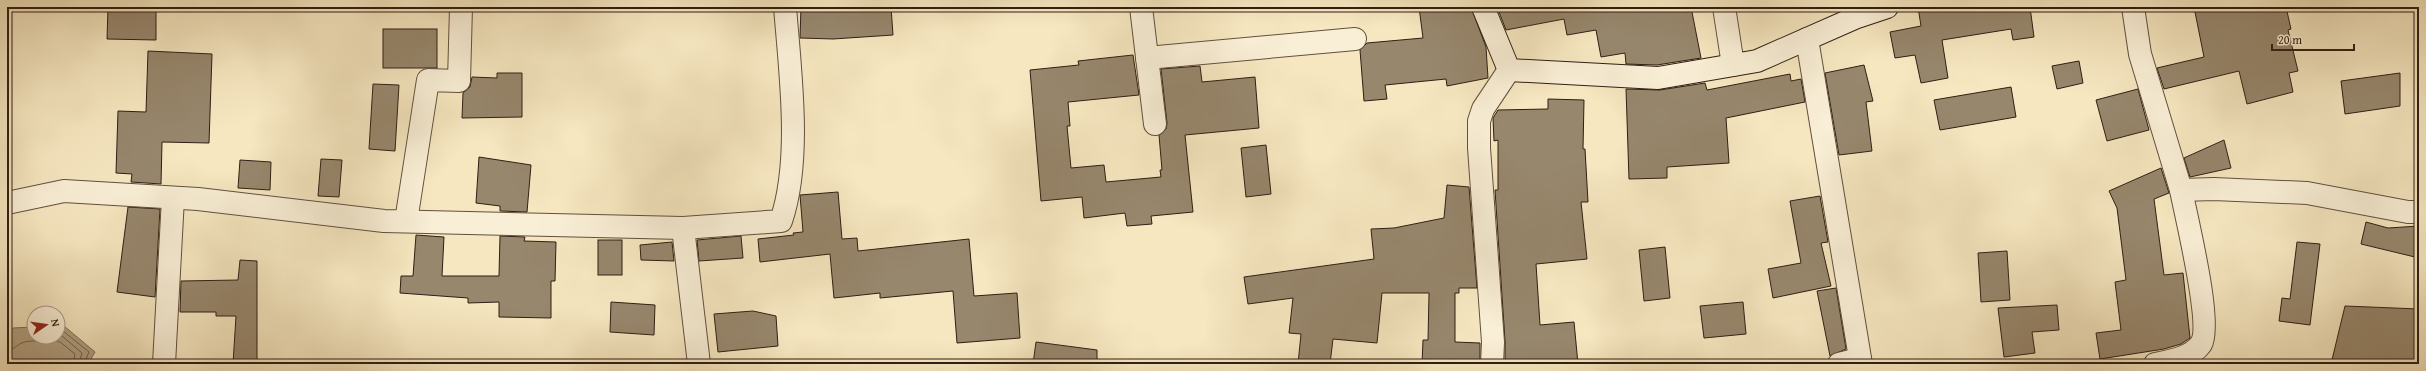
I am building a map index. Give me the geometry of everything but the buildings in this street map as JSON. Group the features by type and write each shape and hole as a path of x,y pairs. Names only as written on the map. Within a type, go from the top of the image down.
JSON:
{"street":[{"path":"406,221 428,80 459,81 461,7"},
{"path":"7,203 64,191 173,198 384,221 683,228 781,221 788,199 793,111 785,7"},
{"path":"1141,7 1155,124"},
{"path":"1483,7 1509,70"},
{"path":"1724,7 1733,65"},
{"path":"1509,70 1658,78 1757,61 1887,7"},
{"path":"2133,7 2140,54 2181,190 2199,283 2204,329 2202,343 2192,354 2154,364"},
{"path":"1147,58 1355,39"},
{"path":"1807,39 1853,362"},
{"path":"1492,364 1493,342 1479,156 1479,121 1483,109 1509,70"},
{"path":"2181,190 2214,189 2307,193 2408,212 2419,212"},
{"path":"164,364 173,198"},
{"path":"683,228 699,364"}],"water":[{"path":"26,327 26,345 66,345 66,328 95,352 88,364 7,364 7,338 13,328"}]}
